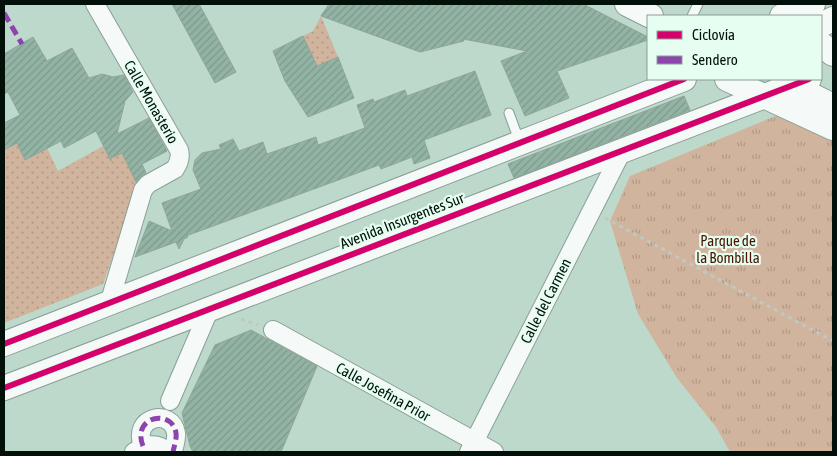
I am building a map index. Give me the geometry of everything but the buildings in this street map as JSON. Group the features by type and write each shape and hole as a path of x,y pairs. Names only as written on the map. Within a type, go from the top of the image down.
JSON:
{"main road":[{"path":"627,4 649,15"},
{"path":"785,15 813,4"},
{"path":"811,15 814,9 820,4"},
{"path":"822,45 833,54"},
{"name":"Avenida Insurgentes Sur","path":"4,344 681,80"},
{"path":"737,80 787,85 833,106"},
{"name":"Avenida Insurgentes Sur","path":"4,388 787,85"},
{"path":"787,85 833,128"}],"street":[{"name":"Calle Monasterio","path":"95,4 179,150 180,155 175,168 148,184 143,190 109,304"},
{"name":"Calle del Carmen","path":"472,447 623,150"},
{"path":"170,401 210,308"},
{"name":"Calle Josefina Prior","path":"273,330 472,447 494,452"}],"lane":[{"path":"509,113 520,143"}],"path":[{"path":"591,210 833,342"}],"green space":[{"path":"321,16 338,57 317,66 303,36 313,31"},
{"name":"Parque de la Bombilla","path":"785,112 833,135 833,452 730,452 716,427 677,378 638,314 610,221 630,176"},
{"path":"17,143 25,160 47,148 58,171 103,146 110,159 122,153 138,184 103,284 4,323 4,150"}],"marked path":[{"path":"4,13 22,44"},
{"path":"143,446 141,436 143,428 147,422 161,418 173,425 176,433 173,452"}],"cycle path":[{"path":"4,344 681,80"},
{"path":"4,388 806,80"}]}
